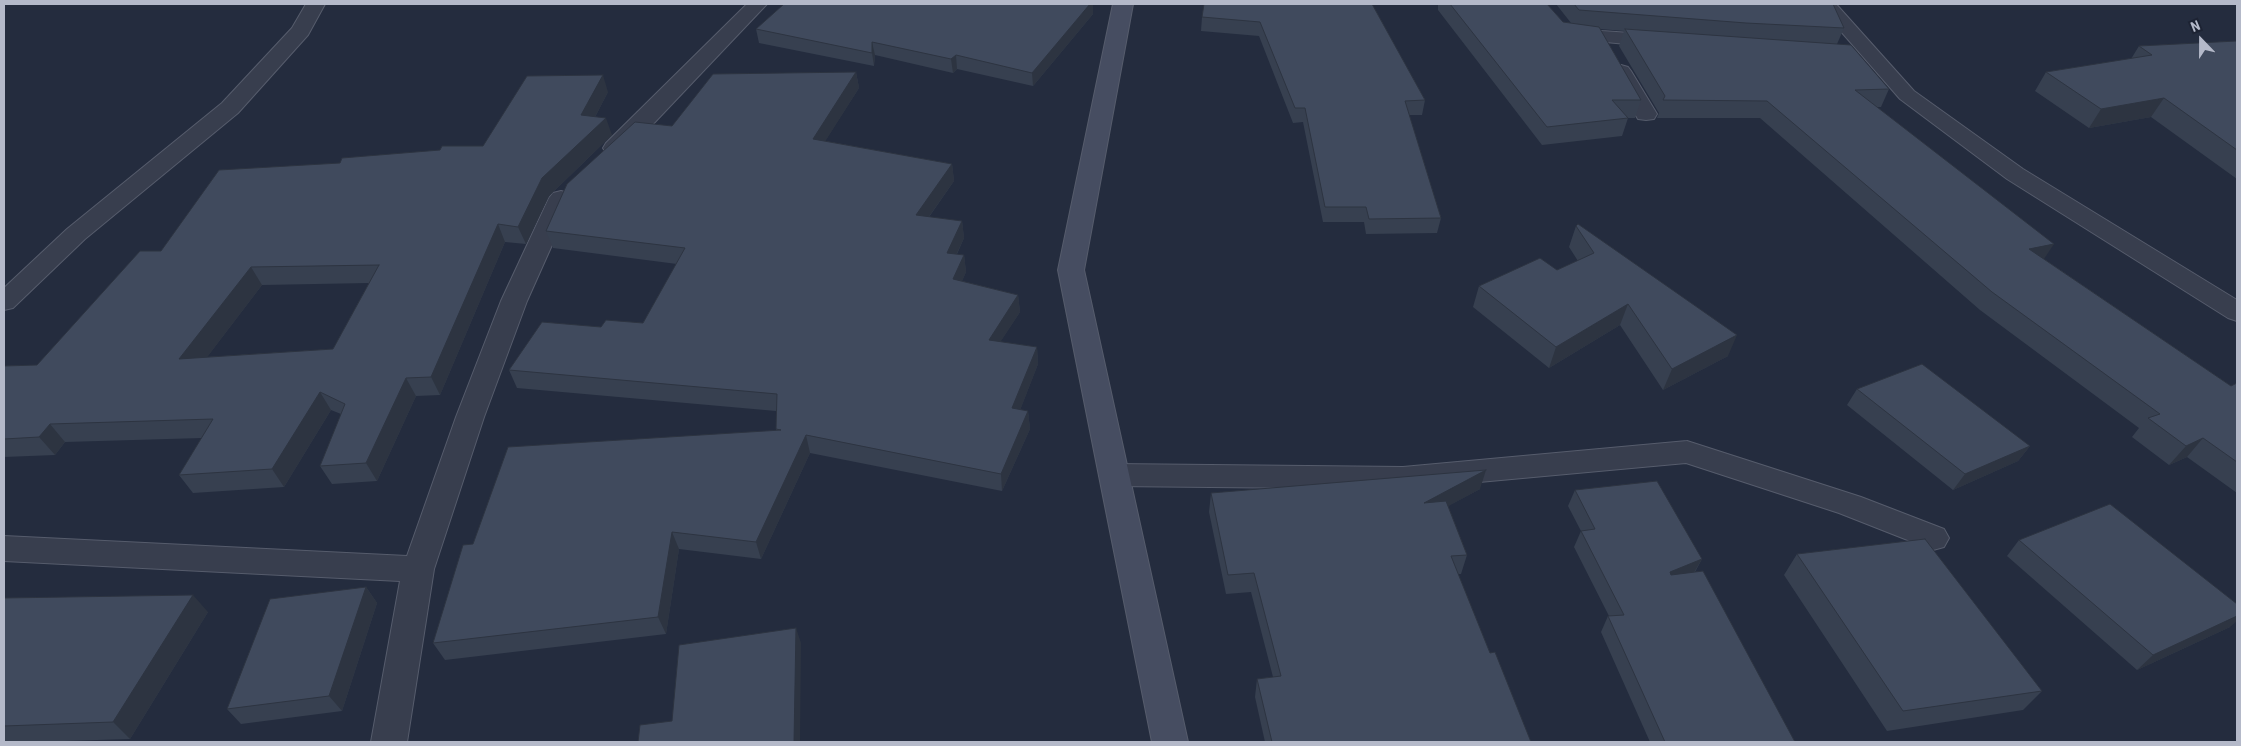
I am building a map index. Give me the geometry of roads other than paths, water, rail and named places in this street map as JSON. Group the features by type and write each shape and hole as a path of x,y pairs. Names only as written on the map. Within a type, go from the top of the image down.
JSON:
{"main road":[{"path":"1123,4 1071,270 1170,742"}],"street":[{"path":"4,302 76,234 230,108 302,31 315,4"},
{"path":"597,164 647,117 756,4"},
{"path":"1826,4 1907,95 2015,174 2237,312"},
{"path":"1646,114 1593,36 1680,43"},
{"path":"1843,54 1872,55"},
{"path":"389,742 418,569 470,417 514,301 562,197 576,184"},
{"path":"1114,475 1403,478 1687,452 1850,505 1933,538"},
{"path":"4,548 418,569"}]}
